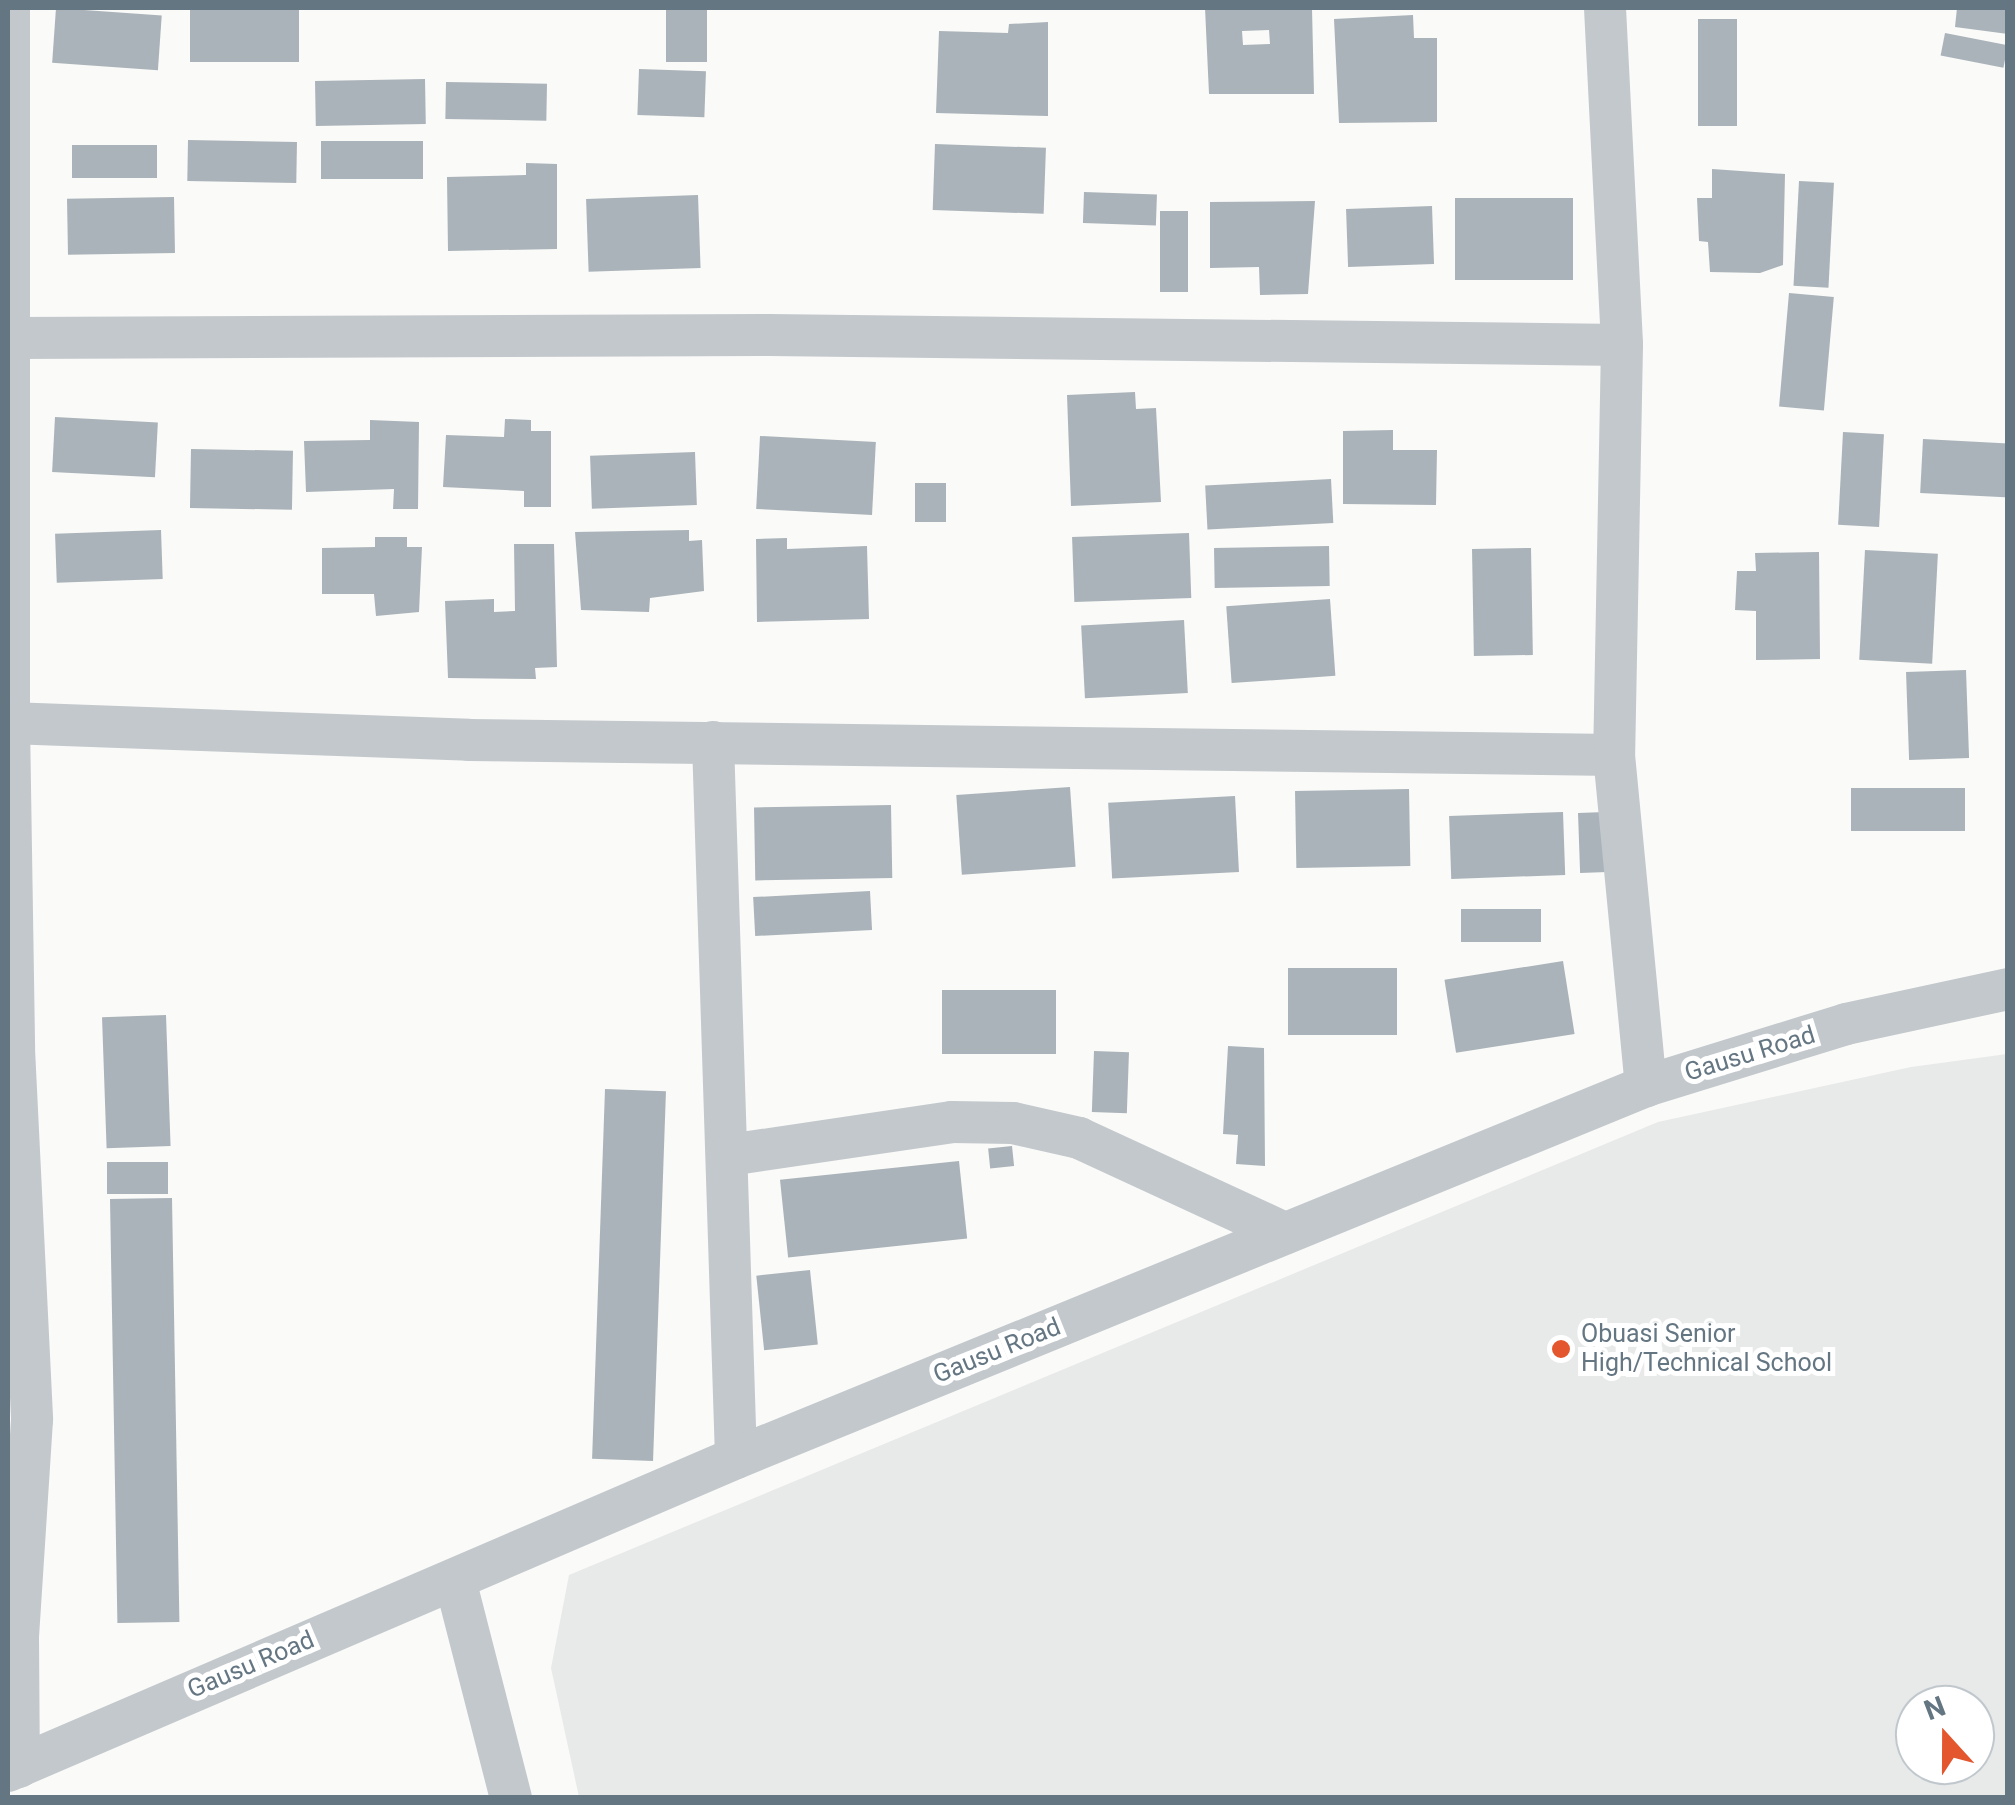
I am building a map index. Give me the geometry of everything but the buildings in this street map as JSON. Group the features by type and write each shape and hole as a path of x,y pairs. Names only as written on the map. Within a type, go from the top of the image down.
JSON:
{"street":[{"path":"9,8 13,338 11,1049 32,1420 13,1769"},
{"path":"1605,8 1622,345 1614,755 1646,1086"},
{"path":"13,338 769,335 1622,345"},
{"path":"9,722 272,735 1614,755"},
{"path":"712,742 729,1155 736,1458"},
{"name":"Gausu Road","path":"13,1769 736,1458 1646,1086 1846,1024 2008,990"},
{"path":"729,1155 952,1122 1013,1123 1079,1138 1285,1233"},
{"path":"455,1580 511,1798"}],"shaded area":[{"name":"Obuasi Senior High/Technical School","path":"2007,1054 2007,1797 579,1797 551,1668 569,1575 1658,1122 1911,1067"}],"place":[{"name":"Obuasi Senior High/Technical School","path":"1561,1349"}]}
